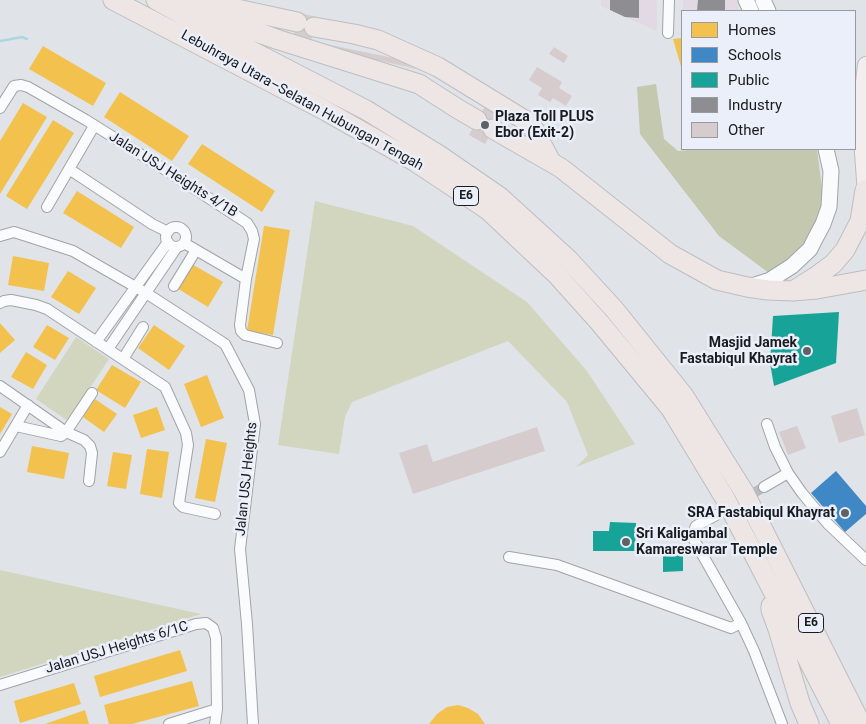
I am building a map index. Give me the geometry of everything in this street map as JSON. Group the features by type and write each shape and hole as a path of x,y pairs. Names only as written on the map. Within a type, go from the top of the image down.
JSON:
{"highway":[{"name":"Lebuhraya Utara–Selatan Hubungan Tengah","path":"113,0 334,116 414,161 488,210 556,274 600,323 671,409 726,500 841,724"},
{"name":"Lebuhraya Utara–Selatan Hubungan Tengah","path":"156,0 366,110 439,155 500,197 568,259 614,309 684,396 744,492 861,724"},
{"path":"180,0 237,8 378,40 438,67 531,124 551,162"},
{"path":"180,0 223,20 279,40 419,84 458,110 561,168 670,254 717,280 747,287 793,291 817,289 866,280"},
{"path":"793,291 803,286 832,264 845,250 860,221 865,190"},
{"path":"772,588 771,610 800,703 809,724"}],"main road":[{"path":"866,65 859,95 866,194"}],"street":[{"path":"668,33 669,0"},
{"name":"Jalan USJ Heights 4/1B","path":"0,108 14,86 28,87 176,176 247,223 254,239 246,279 240,325 241,331 245,335 277,343"},
{"path":"47,208 94,126"},
{"path":"747,287 782,274 810,249 823,224 829,207 831,171 826,150"},
{"path":"69,169 152,224 168,237 172,246 181,245 196,250 246,279"},
{"path":"96,342 135,288 173,228 182,229 186,237 108,349"},
{"name":"Jalan USJ Heights","path":"0,236 14,232 73,251 146,293 225,344 249,390 255,424 240,548 254,724"},
{"path":"174,286 196,250"},
{"path":"0,303 11,300 47,309 165,387 186,433 188,445 179,502 183,507 215,514"},
{"path":"123,359 143,327"},
{"path":"0,386 66,432 84,440 90,446 92,454 89,481"},
{"path":"16,426 60,436 66,432 92,393"},
{"path":"0,452 28,405"},
{"path":"766,424 788,473 802,493 828,524 866,560"},
{"path":"764,487 788,473"},
{"path":"716,515 696,526 693,533 694,538 741,623 754,651 782,724"},
{"path":"509,557 556,566 731,628 741,623"},
{"name":"Jalan USJ Heights 6/1C","path":"0,685 206,622 213,628 216,638 217,709"},
{"path":"169,724 217,709 216,724"}],"shaded area":[{"path":"601,0 657,0 657,31 601,6"},
{"path":"683,0 739,0 738,10 683,10"}],"green space":[{"path":"656,84 664,139 678,151 817,150 824,205 810,237 786,263 769,273 719,236 640,134 637,87"},
{"path":"315,201 413,226 527,302 587,371 635,444 576,467 588,455 567,402 508,341 352,402 345,417 339,454 278,445"},
{"path":"76,337 109,359 68,421 36,399"},
{"path":"0,570 201,614 0,677"}],"building: Homes":[{"path":"681,38 681,67 673,39"},
{"path":"43,46 106,83 93,106 29,69"},
{"path":"120,92 189,136 172,161 104,117"},
{"path":"23,103 47,117 0,194 0,141"},
{"path":"53,120 74,133 27,209 6,196"},
{"path":"202,144 275,191 262,212 188,164"},
{"path":"77,191 134,227 121,248 63,213"},
{"path":"264,226 290,230 273,335 247,331"},
{"path":"13,256 49,263 44,291 8,285"},
{"path":"190,263 223,282 208,307 175,287"},
{"path":"68,271 96,288 79,314 51,297"},
{"path":"0,323 15,340 0,353"},
{"path":"47,325 69,338 55,360 33,347"},
{"path":"154,325 185,346 169,370 138,348"},
{"path":"26,352 47,365 33,389 11,377"},
{"path":"112,365 141,382 125,408 96,390"},
{"path":"207,375 224,418 201,427 184,384"},
{"path":"95,399 117,414 104,432 83,417"},
{"path":"0,407 12,414 0,434"},
{"path":"157,407 165,430 141,438 133,415"},
{"path":"206,439 227,443 215,502 195,498"},
{"path":"32,446 69,453 64,479 27,472"},
{"path":"147,449 169,452 162,498 140,494"},
{"path":"113,452 132,455 126,489 107,486"},
{"path":"180,650 187,671 100,697 94,676"},
{"path":"192,681 199,706 132,724 109,724 104,705"},
{"path":"74,683 81,704 20,723 14,701"},
{"path":"458,705 478,714 485,724 429,724 437,714 447,707"},
{"path":"85,710 89,724 45,724"}],"building: Schools":[{"name":"SRA Fastabiqul Khayrat","path":"836,471 866,506 866,514 845,532 811,493"}],"building: Public":[{"path":"839,312 836,363 774,386 770,363 773,316"},
{"path":"610,522 636,523 635,551 593,551 593,531 609,531"},
{"path":"663,545 683,545 683,571 663,572"}],"building: Industry":[{"path":"610,0 639,0 639,18 625,17 610,10"},
{"path":"698,0 725,0 725,10 697,10"}],"building: Other":[{"path":"300,13 317,17 311,41 422,65 503,110 485,144 469,135 485,106 430,73 292,41"},
{"path":"554,47 568,56 564,63 549,54"},
{"path":"537,67 562,82 559,88 572,96 566,106 553,98 550,102 538,95 542,88 529,80"},
{"path":"857,408 865,435 839,443 831,416"},
{"path":"797,426 806,448 788,455 779,432"},
{"path":"537,427 545,451 413,494 399,453 427,444 433,462"}],"waterway":[{"path":"0,41 22,37 27,39"}],"tunnel":[{"path":"716,515 764,487"}],"place":[{"name":"Plaza Toll PLUS Ebor (Exit-2)","path":"485,125"},
{"name":"Masjid Jamek Fastabiqul Khayrat","path":"807,351"},
{"name":"SRA Fastabiqul Khayrat","path":"845,513"},
{"name":"Sri Kaligambal Kamareswarar Temple","path":"626,542"}]}
